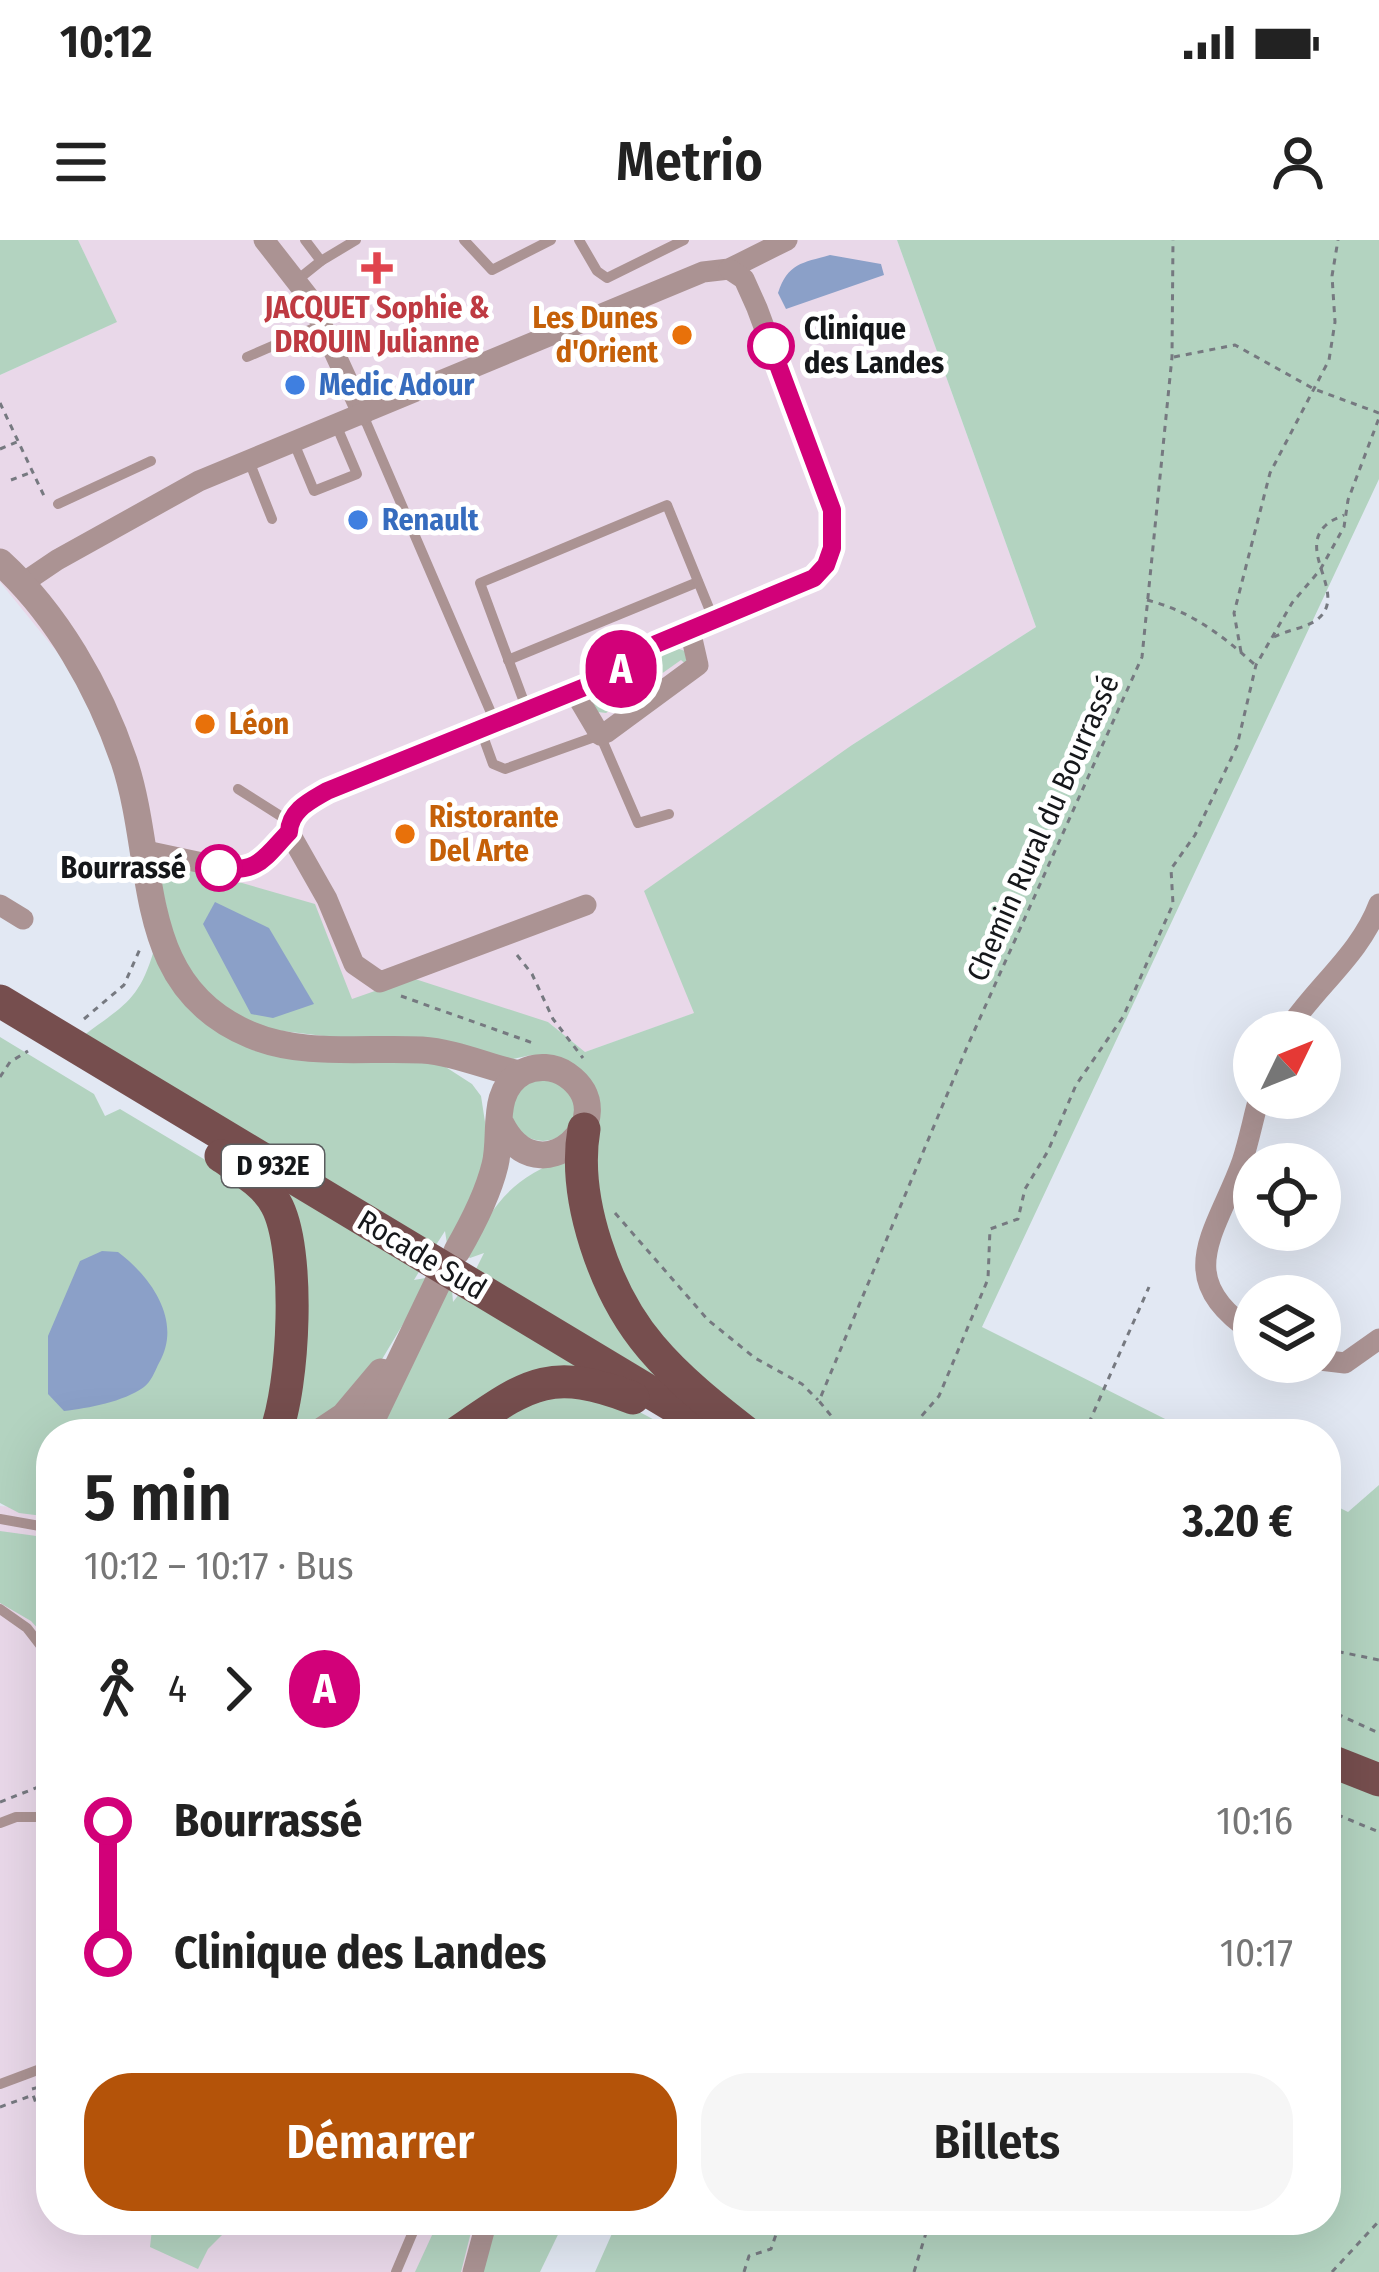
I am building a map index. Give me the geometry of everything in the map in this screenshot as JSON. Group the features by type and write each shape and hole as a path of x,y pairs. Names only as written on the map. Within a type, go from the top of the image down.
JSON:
{"main road":[{"name":"Rocade Sud","path":"0,1001 695,1419"},
{"path":"117,1072 140,1098 250,1177 274,1199 286,1224 291,1340 280,1419"},
{"path":"584,1129 579,1166 583,1196 592,1232 624,1305 648,1344 729,1419"},
{"path":"478,1419 526,1389 574,1379 685,1419"},
{"path":"1341,1766 1379,1780"}],"street":[{"path":"264,240 310,299 363,415"},
{"path":"23,583 200,481 703,272 729,269 750,249 787,240"},
{"path":"146,851 240,871 256,867 306,803 327,791 612,676 656,644 814,578 826,565 835,530 832,510 758,308 744,279 729,269"},
{"path":"0,562 23,583 87,676 107,718 136,802 158,933 172,970 195,998 223,1021 275,1045 428,1050 519,1074"},
{"path":"574,691 600,735 698,665 690,630"},
{"path":"289,827 354,964 380,982 586,904"},
{"path":"1300,1011 1371,943 1379,904"},
{"path":"0,905 23,919"},
{"path":"428,1050 472,1079 500,1117 507,1137 530,1153 557,1153"},
{"path":"546,1067 572,1077 586,1101 584,1129 557,1153 511,1179 463,1241 495,1166 508,1084 519,1074 546,1067"},
{"path":"1233,1317 1219,1307 1208,1282 1207,1238 1242,1162 1253,1119"},
{"path":"372,1419 438,1282"},
{"path":"1341,1363 1379,1339"},
{"path":"340,1419 407,1342"},
{"path":"473,2272 483,2235"}],"lane":[{"path":"305,240 321,261"},
{"path":"296,281 356,240"},
{"path":"464,240 493,270 551,240"},
{"path":"582,241 597,271 607,278 684,240"},
{"path":"247,357 321,325"},
{"path":"363,415 488,725 493,764 505,769 600,735 638,823 669,814"},
{"path":"294,443 314,491 357,474 337,427"},
{"path":"58,504 151,461"},
{"path":"249,461 272,519"},
{"path":"527,710 480,584 667,505 715,621"},
{"path":"508,660 698,582"},
{"path":"238,789 289,827"},
{"path":"0,1519 36,1525"},
{"path":"0,1610 36,1640"},
{"path":"0,1822 36,1817"},
{"path":"0,2084 36,2071"},
{"path":"396,2272 412,2235"}],"path":[{"name":"Chemin Rural du Bourrassé","path":"819,1402 967,1047 1142,657 1172,357 1173,240"},
{"path":"1241,652 1234,614 1270,473 1329,360 1338,240"},
{"path":"919,1419 939,1396 988,1279 990,1229 1018,1220 1025,1189 1048,1151 1076,1085 1123,1017 1173,904 1172,869 1196,835 1237,746 1256,665 1344,526 1379,415 1314,389 1235,345 1172,357"},
{"path":"0,404 49,508 58,504"},
{"path":"0,448 20,440"},
{"path":"11,481 33,471"},
{"path":"1272,638 1318,621 1329,596 1316,544 1324,526 1346,513"},
{"path":"1147,600 1180,608 1256,665"},
{"path":"84,1019 124,985 140,947"},
{"path":"380,982 388,992 542,1046"},
{"path":"0,1077 10,1062 40,1044"},
{"path":"564,1054 586,1062"},
{"path":"610,1207 708,1320 755,1358 802,1384 833,1419"},
{"path":"1091,1419 1149,1287"},
{"path":"1341,1652 1379,1660"},
{"path":"1341,1716 1379,1733"},
{"path":"0,1802 36,1788"},
{"path":"1341,1816 1379,1832"},
{"path":"0,2104 36,2088"},
{"path":"0,2104 33,2095 36,2103"},
{"path":"1332,2272 1379,2221"},
{"path":"743,2272 749,2256 771,2248 776,2235"},
{"path":"914,2272 925,2235"}],"shaded area":[{"path":"78,240 897,240 1036,627 852,745 695,1013 585,1052 548,1022 351,999 160,878 122,732 0,582 0,375 116,322"},
{"path":"0,1506 36,1509 36,2235 519,2235 502,2272 0,2272"}],"green space":[{"path":"0,240 78,240 117,322 0,375"},
{"path":"897,240 1379,240 1379,479 982,1327 1165,1419 750,1419 726,1402 639,1312 589,1196 597,1119 531,1055 513,1059 258,1028 208,997 178,960 160,878 180,865 315,904 352,999 412,978 548,1022 585,1052 694,1013 644,891 852,745 1036,627"},
{"path":"673,647 685,651 687,665 681,660 606,713 591,704 595,692"},
{"path":"154,950 217,1026 441,1064 472,1084 481,1096 491,1161 447,1244 445,1231 436,1245 83,1036 136,991"},
{"path":"0,1037 94,1094 105,1116 120,1109 254,1189 264,1200 286,1317 268,1419 36,1419 36,1515 0,1503"},
{"path":"543,1077 566,1086 575,1109 566,1132 543,1141 520,1132 511,1109 520,1086"},
{"path":"569,1158 665,1382 476,1269 484,1253 465,1255 506,1194 532,1174"},
{"path":"261,1167 423,1265 414,1280 431,1277 378,1366 322,1419 288,1419 292,1392"},
{"path":"446,1286 452,1290 453,1302 463,1289 594,1367 522,1383 462,1419 380,1419"},
{"path":"598,1390 653,1419 486,1419 515,1400"},
{"path":"1379,1485 1379,2272 595,2272 611,2235 1341,2235 1341,1508 1348,1512"},
{"path":"0,1531 36,1536 36,1626 0,1603"},
{"path":"151,2235 222,2235 198,2269 150,2247"},
{"path":"432,2235 470,2235 461,2272 415,2272"},
{"path":"491,2235 558,2235 540,2272 481,2272"}],"water":[{"path":"830,255 881,264 884,275 786,309 778,293 786,276 797,266"},
{"path":"215,902 269,928 314,1004 273,1018 251,1014 203,924"},
{"path":"102,1251 118,1252 152,1287 165,1316 165,1347 144,1387 116,1400 64,1411 48,1394 48,1336 80,1261"}],"bus line":[{"name":"A","path":"219,868 256,867 289,832 299,809 327,791 612,676 656,644 814,578 826,565 832,548 832,510 771,346"}],"place":[{"name":"JACQUET Sophie & DROUIN Julianne","path":"377,268"},
{"name":"Les Dunes d'Orient","path":"682,335"},
{"name":"Clinique des Landes","path":"771,346"},
{"name":"Medic Adour","path":"295,385"},
{"name":"Renault","path":"358,520"},
{"name":"Léon","path":"205,724"},
{"name":"Ristorante Del Arte","path":"405,834"},
{"name":"Bourrassé","path":"219,868"}]}
